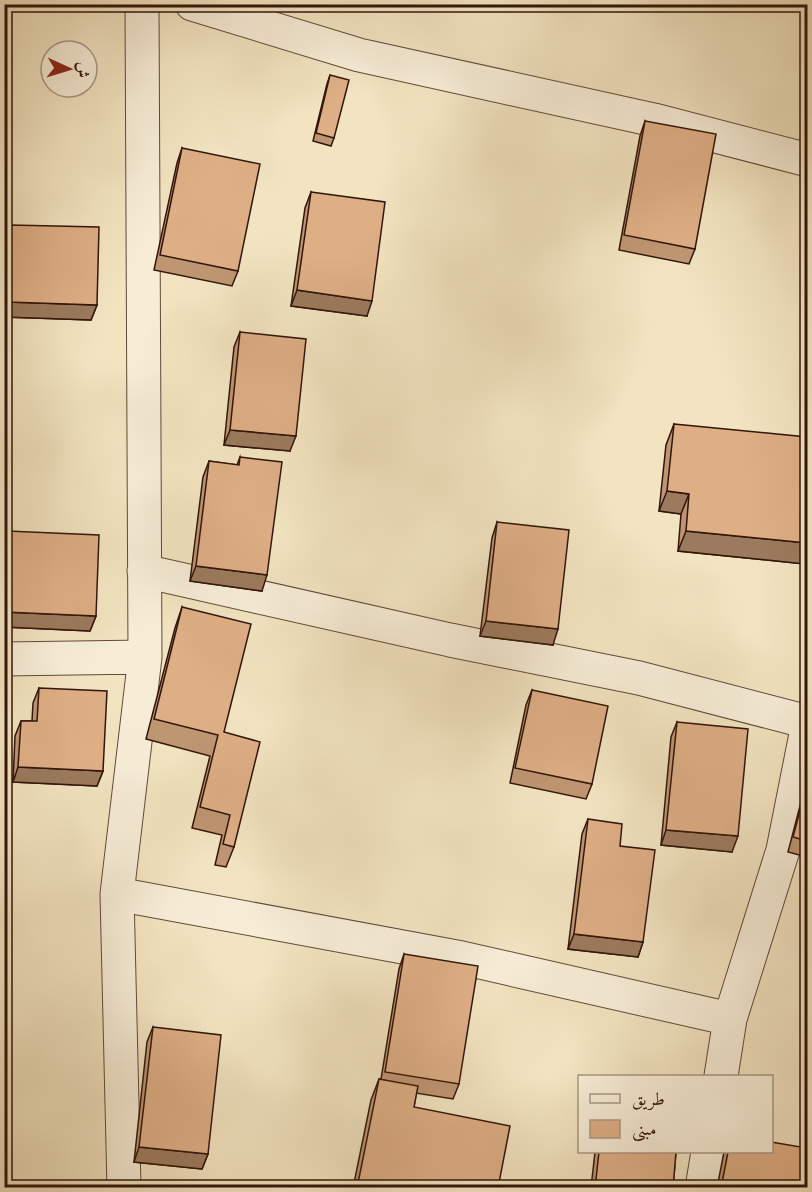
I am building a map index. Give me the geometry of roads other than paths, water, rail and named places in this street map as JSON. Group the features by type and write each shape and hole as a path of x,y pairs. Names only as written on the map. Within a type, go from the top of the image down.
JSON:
{"street":[{"path":"124,1188 117,894 144,657 142,4"},
{"path":"209,7 359,55 654,120 807,160"},
{"path":"144,571 450,640 639,678 807,723 783,850 730,1019 721,1075"},
{"path":"4,659 144,657"},
{"path":"117,894 462,958 730,1019"},
{"path":"702,1188 708,1153"}]}
